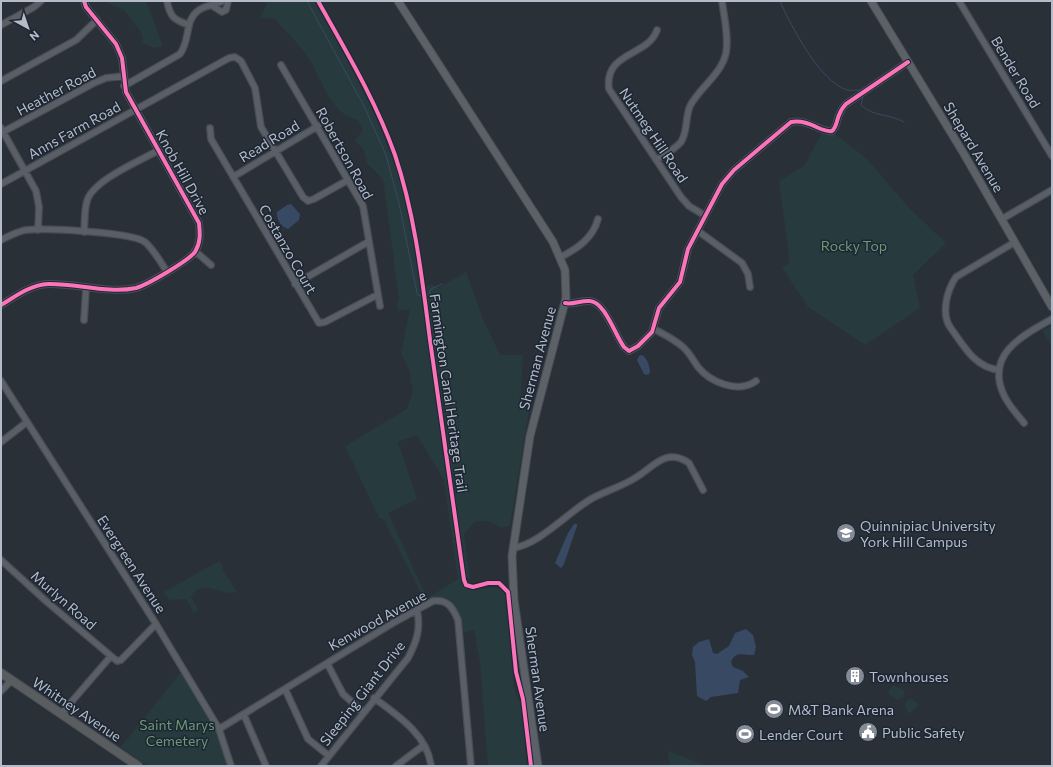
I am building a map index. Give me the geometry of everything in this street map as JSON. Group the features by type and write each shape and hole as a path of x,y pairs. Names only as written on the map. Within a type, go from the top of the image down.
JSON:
{"highway":[{"name":"Whitney Avenue","path":"1,672 138,766"}],"main road":[{"name":"Sherman Avenue","path":"398,1 561,257 566,277 565,303 532,428 513,548 513,594 538,766"},
{"name":"Shepard Avenue","path":"871,1 1002,219 1052,307"}],"street":[{"path":"1,25 34,7 41,1"},
{"path":"167,1 171,14 176,20 189,25"},
{"path":"124,86 180,54 186,46 192,16 200,9 222,1"},
{"path":"211,6 222,12 226,10 228,1"},
{"path":"656,160 672,150 681,141 690,108 700,91 718,70 724,59 727,46 722,1"},
{"name":"Bender Road","path":"960,1 1052,156"},
{"name":"Knob Hill Drive","path":"85,4 116,44 122,58 124,86 199,223 201,239 195,251"},
{"path":"1,81 76,40 97,20"},
{"name":"Nutmeg Hill Road","path":"657,30 652,40 617,62 611,70 608,82 614,98 684,201 704,216"},
{"name":"Anns Farm Road","path":"1,184 228,58 235,57 241,61 255,88 261,127 275,152"},
{"path":"565,303 589,300 599,304 621,344 629,351 638,346 654,329 659,308 680,282 688,249 719,189 730,174 788,123 807,122 828,132 832,132 835,128 838,113 846,104 908,62"},
{"name":"Robertson Road","path":"281,65 318,126 363,206 380,306"},
{"name":"Heather Road","path":"2,131 94,83 106,78 124,76"},
{"name":"Read Road","path":"233,177 318,126"},
{"name":"Costanzo Court","path":"210,128 210,139 318,323 326,322 377,294"},
{"path":"2,131 36,191 39,207 38,230"},
{"path":"84,232 87,202 92,192 100,184 159,150"},
{"path":"275,152 303,197 308,201 348,180"},
{"path":"1002,219 1052,190"},
{"path":"561,257 587,240 592,234 598,219"},
{"path":"1,240 25,230 84,232 134,237 144,242 154,252 167,272"},
{"path":"698,231 742,263 748,274 750,287"},
{"path":"295,284 368,242"},
{"path":"999,370 987,368 976,360 947,322 945,311 953,282 956,277 1015,242"},
{"path":"1,305 30,288 48,284 86,288 136,288 167,272 186,260 195,251 211,265"},
{"path":"84,320 86,288"},
{"path":"1024,423 1002,392 999,370 1002,359 1011,345 1052,319"},
{"path":"654,329 684,347 698,366 711,379 735,386 749,386 756,381"},
{"name":"Evergreen Avenue","path":"1,381 156,624 219,729 231,766"},
{"path":"1,442 27,422"},
{"path":"513,548 545,534 583,504 633,479 661,459 677,458 689,463 703,490"},
{"name":"Murlyn Road","path":"1,560 47,602 111,656"},
{"name":"Kenwood Avenue","path":"219,729 417,610 433,601 440,600 454,609 458,620 471,766"},
{"name":"Sleeping Giant Drive","path":"321,766 374,698 408,658 419,633 417,610"},
{"path":"61,714 111,656 117,661 121,660 156,624"},
{"path":"327,663 343,694 363,712"},
{"path":"1,691 12,680"},
{"path":"285,689 308,739 329,756"},
{"path":"374,698 409,724 430,754 431,766"},
{"path":"244,715 266,766"},
{"path":"396,766 424,745"}],"green space":[{"path":"108,1 146,1 163,46 154,48 143,43 141,32 124,10 108,3"},
{"path":"268,1 314,1 370,105 393,160 410,217 462,579 466,589 476,590 497,588 505,595 514,688 521,705 527,766 488,766 480,662 474,630 462,633 460,616 455,607 446,603 429,601 429,597 458,579 444,480 417,435 398,442 417,499 388,513 426,596 422,605 395,619 392,613 422,595 384,520 379,518 345,446 407,409 413,391 409,369 401,353 410,309 398,311 397,305 399,298 383,179 367,163 364,150 355,141 363,130 358,120 348,117 332,102 311,62 299,45 275,19 260,18"},
{"name":"Rocky Top","path":"822,133 831,135 835,134 867,159 909,208 946,243 913,275 920,308 865,345 808,307 782,268 790,262 779,181 804,166"},
{"path":"466,272 483,319 500,355 523,355 521,394 529,410 510,526 501,528 489,521 476,521 464,534 469,579 466,578 425,286 431,284 438,288"},
{"path":"1052,325 1052,346 1042,331"},
{"path":"219,561 223,565 222,569 237,592 231,593 200,588 195,591 191,597 198,610 194,613 186,599 169,600 164,592"},
{"name":"Saint Marys Cemetery","path":"181,672 216,732 228,766 148,766 121,747"},
{"path":"892,685 905,690 903,698 897,700 888,694"},
{"path":"909,699 914,700 919,705 909,714 904,705"},
{"path":"668,751 707,766 670,766"}],"water":[{"path":"291,204 300,214 299,220 288,229 280,222 277,217 277,212"},
{"path":"642,355 647,360 649,368 650,373 647,375 644,374 637,360 639,356"},
{"path":"574,524 577,524 577,526 564,564 561,568 555,563 568,533"},
{"path":"746,629 753,635 756,647 754,655 741,654 735,656 731,662 733,667 743,671 749,677 740,680 738,693 711,697 706,701 697,696 695,662 692,655 693,647 699,642 709,639 713,653 717,654 729,646 735,633"}],"waterway":[{"path":"307,1 365,108 386,155 399,203 417,293 419,296 429,294 431,289 442,284"},
{"path":"780,1 799,38 817,65 837,85 847,90 860,90"},
{"path":"863,97 861,105 866,109 904,122"}],"cycle path":[{"path":"1,305 35,286 48,284 114,290 136,288 158,278 176,267 191,256 195,252 198,245 200,234 199,223 126,92 122,58 116,44 86,7 84,1"},
{"name":"Farmington Canal Heritage Trail","path":"318,1 370,96 395,155 402,178 413,224 421,270 464,580 466,585 473,587 488,583 499,583 508,592 516,672 523,699 531,766"},
{"path":"565,303 587,301 595,303 605,313 624,347 629,351 638,346 652,332 659,308 680,282 688,249 722,184 734,170 791,122 804,122 824,130 832,131 836,126 840,112 846,104 908,62"}],"place":[{"name":"Quinnipiac University York Hill Campus","path":"846,533"},
{"name":"Townhouses","path":"855,676"},
{"name":"M&T Bank Arena","path":"774,709"},
{"name":"Public Safety","path":"868,732"},
{"name":"Lender Court","path":"745,734"}]}
